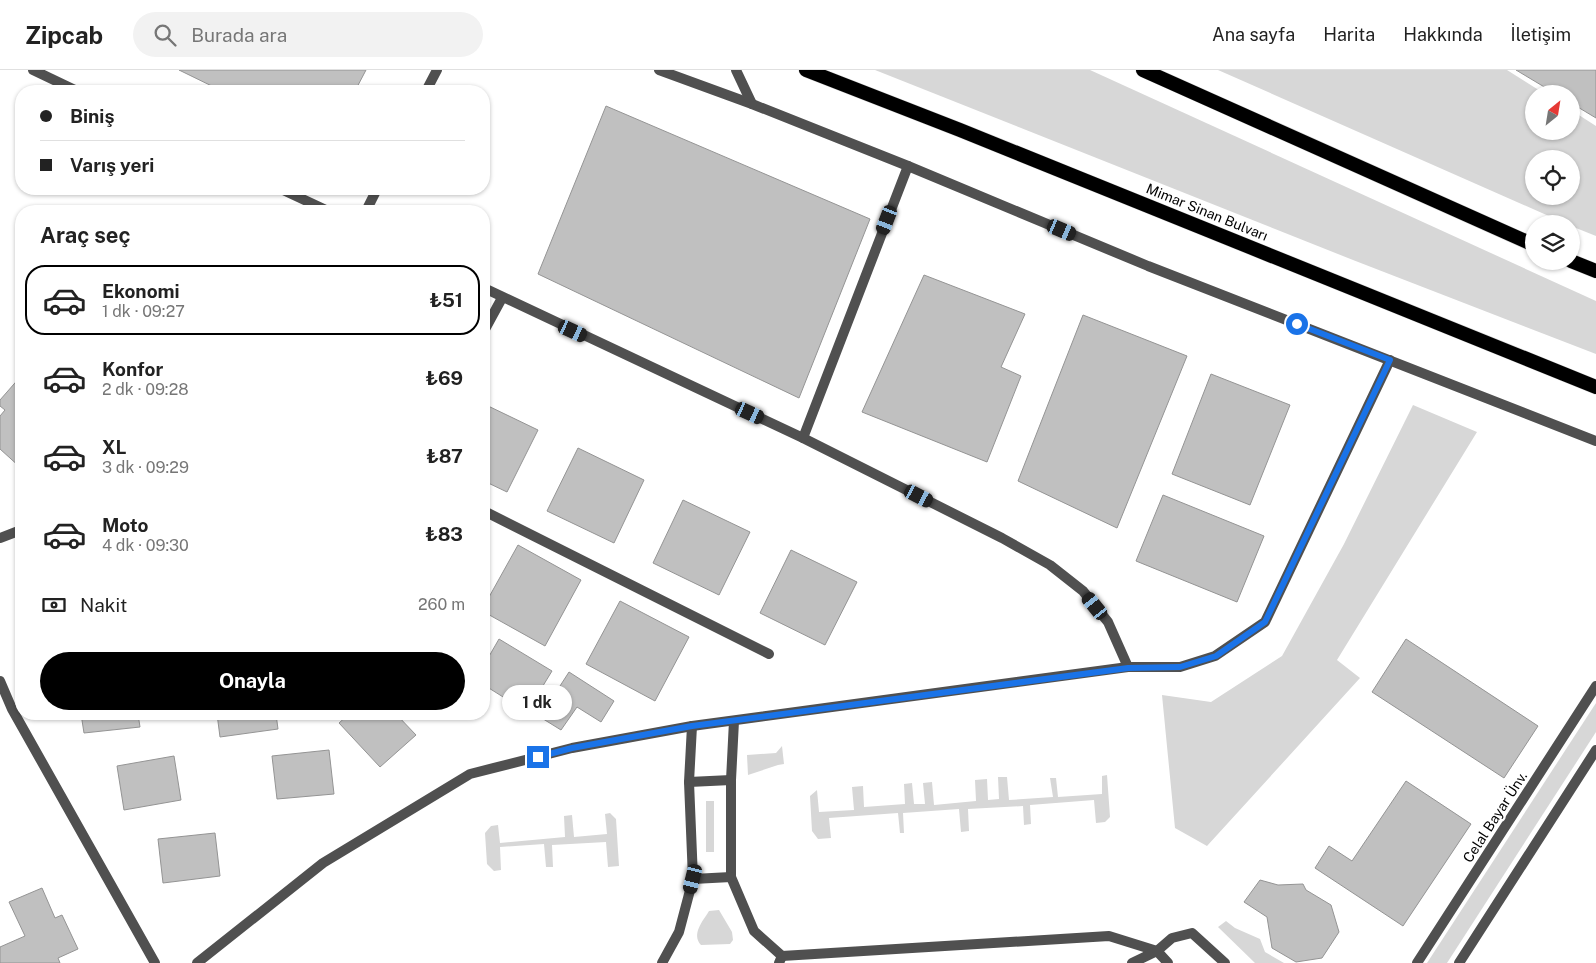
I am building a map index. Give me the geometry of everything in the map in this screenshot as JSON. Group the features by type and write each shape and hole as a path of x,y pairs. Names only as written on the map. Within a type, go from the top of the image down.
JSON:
{"highway":[{"name":"Mimar Sinan Bulvarı","path":"806,70 1596,387"},
{"path":"1143,70 1525,241"},
{"path":"1580,265 1596,271"}],"street":[{"path":"33,70 65,85"},
{"path":"429,85 437,70"},
{"path":"659,70 752,104 908,166 1139,263 1596,441"},
{"path":"736,70 752,104"},
{"path":"803,438 908,166"},
{"path":"294,195 315,205"},
{"path":"490,291 803,438 1002,538 1050,565 1083,591 1108,622 1128,668"},
{"path":"490,321 502,298"},
{"path":"197,963 323,863 470,774 572,748 692,726 1128,668 1180,667 1216,656 1265,622 1390,360"},
{"path":"490,514 768,654"},
{"path":"0,538 15,532"},
{"path":"0,680 15,713"},
{"name":"Celal Bayar Ünv.","path":"1417,963 1596,686"},
{"path":"19,720 155,963"},
{"path":"734,721 731,780 731,877 754,930 781,959 1109,936 1157,952 1168,963"},
{"path":"662,963 679,932 693,879 689,782 692,726"},
{"path":"1459,963 1596,750"},
{"path":"689,782 731,780"},
{"path":"693,879 731,877"},
{"path":"1141,963 1172,938 1192,933 1226,963"},
{"path":"1132,963 1157,952"}],"shaded area":[{"path":"875,70 1090,70 1596,301 1596,354 1353,260"},
{"path":"1218,70 1507,70 1531,85 1525,85 1525,140 1580,140 1580,116 1596,126 1596,236 1580,230 1580,215 1547,215"},
{"path":"1413,405 1477,432 1337,660 1360,678 1207,846 1175,828 1162,695 1211,702 1282,656 1344,544"},
{"path":"1596,703 1596,732 1447,963 1427,963"},
{"path":"782,746 784,764 748,775 747,755 776,753"},
{"path":"1107,775 1110,817 1105,822 1096,823 1094,800 1030,805 1031,824 1024,825 1023,806 968,809 969,831 961,832 959,809 903,813 904,833 900,833 898,813 829,818 831,838 818,839 812,831 810,796 817,790 819,812 854,810 852,787 863,786 864,807 905,804 904,784 912,783 914,804 925,804 923,783 932,782 934,805 976,801 975,780 987,779 988,800 999,799 998,777 1007,777 1009,800 1053,797 1050,778 1056,778 1058,797 1102,794 1102,776"},
{"path":"706,801 714,801 714,852 706,852"},
{"path":"610,813 616,819 619,866 608,867 606,842 552,845 553,867 546,867 544,844 500,847 501,870 494,871 487,864 485,833 491,826 498,825 500,843 565,837 564,816 572,815 574,837 607,834 605,814"},
{"path":"719,910 732,932 733,940 730,944 701,945 697,936 701,923 709,911"},
{"path":"1226,921 1235,928 1260,939 1265,952 1284,963 1255,963 1218,927"}],"building":[{"path":"179,70 366,70 358,85 210,85"},
{"path":"1516,70 1596,70 1596,118 1580,108 1580,85 1541,85"},
{"path":"606,106 870,219 799,398 538,274"},
{"path":"924,275 1025,314 1001,367 1021,376 987,462 862,412"},
{"path":"1083,315 1187,356 1117,528 1018,481"},
{"path":"1211,374 1290,405 1250,505 1172,474"},
{"path":"15,383 15,463 0,449 0,416 5,410 0,406 0,400"},
{"path":"490,407 538,430 507,492 490,484"},
{"path":"578,448 644,480 614,543 547,511"},
{"path":"1163,495 1264,536 1237,602 1136,561"},
{"path":"683,500 750,532 719,595 653,563"},
{"path":"518,545 581,580 545,646 490,615 490,595"},
{"path":"791,550 857,582 825,645 760,613"},
{"path":"620,601 689,637 655,701 586,664"},
{"path":"499,639 552,671 527,712 490,689 490,655"},
{"path":"1406,639 1538,726 1504,778 1372,692"},
{"path":"569,672 614,701 601,722 577,707 561,730 540,717"},
{"path":"82,720 139,720 140,727 84,733"},
{"path":"218,720 277,720 278,729 220,737"},
{"path":"342,720 402,720 416,735 380,767 339,723"},
{"path":"329,750 334,794 277,799 272,756"},
{"path":"174,756 181,800 124,810 117,766"},
{"path":"1406,781 1471,824 1403,926 1315,868 1329,846 1352,861"},
{"path":"215,833 220,876 163,883 158,839"},
{"path":"1260,880 1278,885 1303,884 1306,890 1331,905 1339,932 1322,958 1296,962 1272,948 1267,917 1244,902"},
{"path":"42,888 55,918 62,915 78,949 58,958 60,963 0,963 0,947 25,936 9,902"}],"route":[{"path":"538,757 572,748 692,726 1128,668 1180,667 1216,656 1265,622 1390,360 1297,324"}]}
